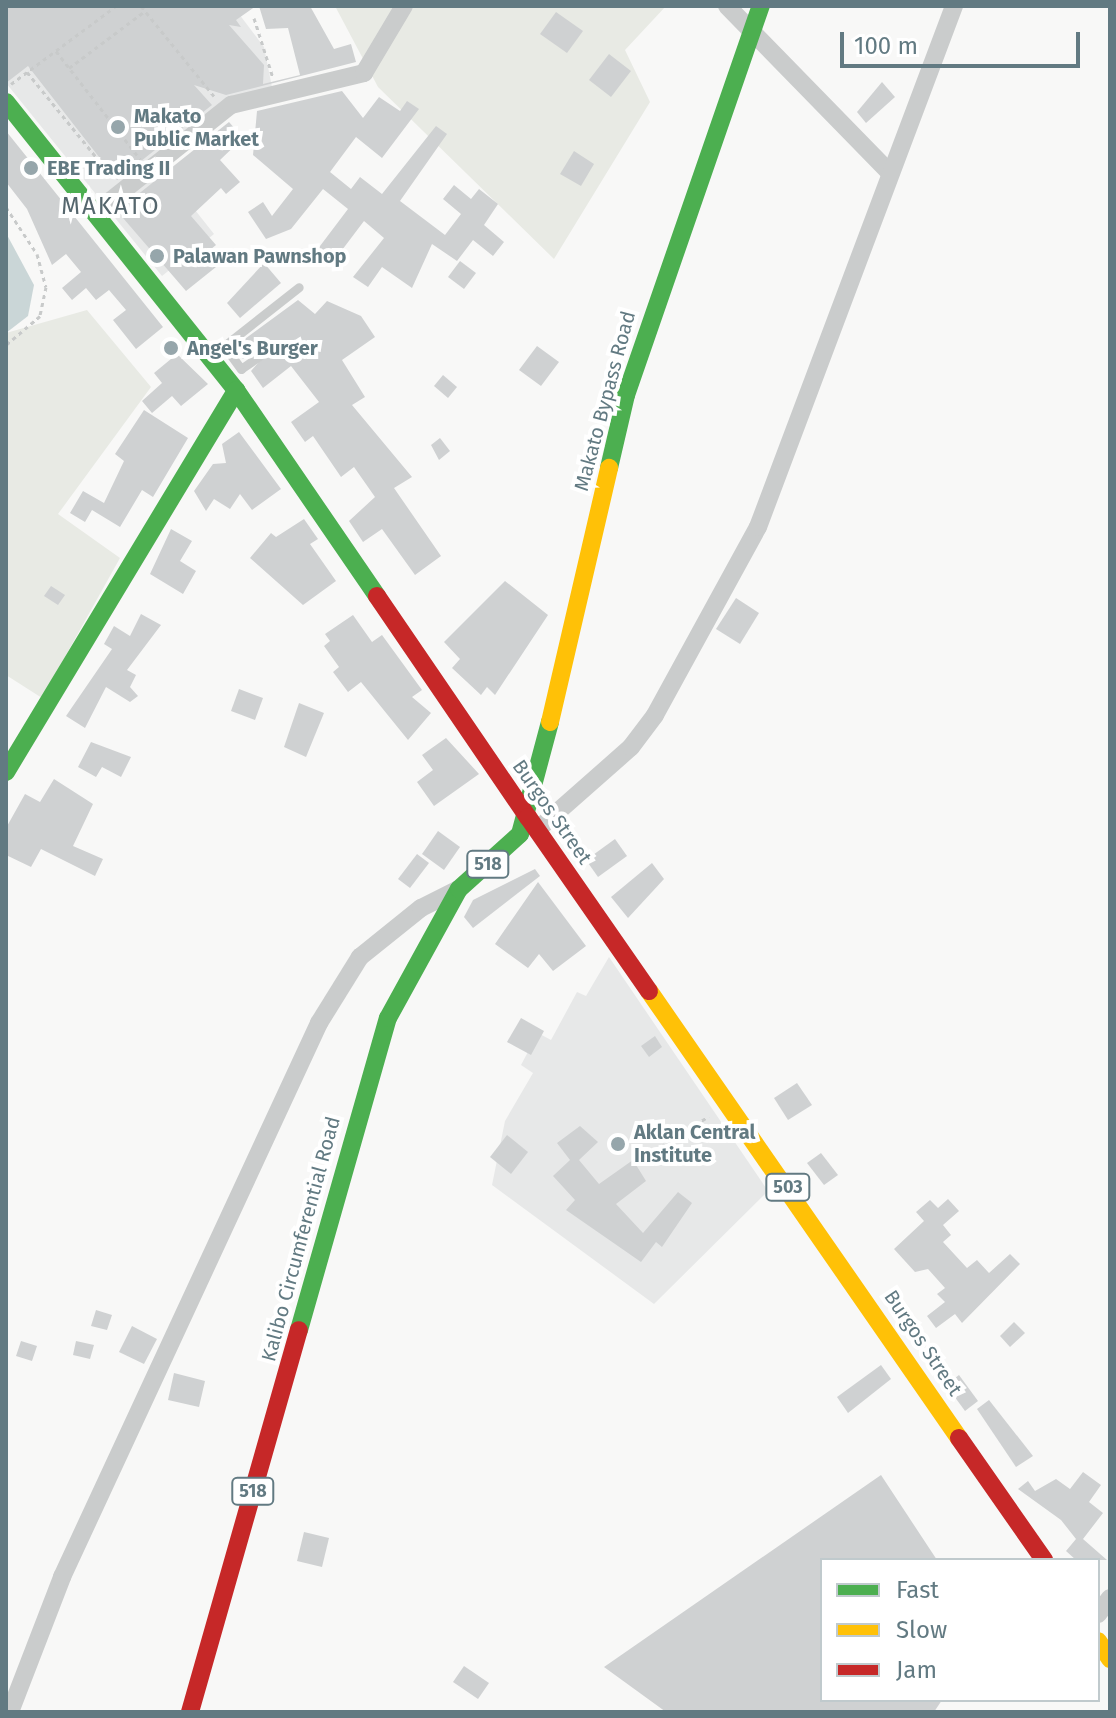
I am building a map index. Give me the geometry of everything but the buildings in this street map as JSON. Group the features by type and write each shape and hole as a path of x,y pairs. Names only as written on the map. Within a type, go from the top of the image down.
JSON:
{"main road":[{"name":"Makato Bypass Road","path":"533,823 626,395 761,6"},
{"name":"Burgos Street","path":"7,94 95,213 227,365 236,390 1043,1558"},
{"path":"6,772 236,390"},
{"name":"Kalibo Circumferential Road","path":"190,1712 374,1054 399,993 459,889 533,823"}],"street":[{"path":"95,213 225,109 274,99 364,73 404,6"},
{"path":"727,6 889,172"},
{"path":"533,823 631,747 655,715 758,527 954,6"},
{"path":"10,1712 62,1577 319,1023 360,957 408,917 459,889"}],"lane":[{"path":"265,352 244,368 227,365 226,341 299,287"}],"path":[{"path":"7,94 27,72 116,6"},
{"path":"141,6 225,109"},
{"path":"69,68 145,11"},
{"path":"254,18 272,61 274,99"},
{"path":"56,51 148,170"},
{"path":"27,72 123,191"},
{"path":"6,207 37,254 46,287 40,316 6,345"},
{"path":"648,1155 729,1104"}],"shaded area":[{"name":"Makato Public Market","path":"233,6 264,47 272,87 229,102 154,158 214,234 162,276 6,83 6,47"},
{"path":"335,6 666,6 625,50 650,102 554,259 378,87"},
{"path":"6,233 34,285 28,316 6,333"},
{"path":"87,310 151,387 58,514 120,558 42,698 6,675 6,333"},
{"name":"Aklan Central Institute","path":"609,957 768,1191 654,1304 492,1185 505,1121 533,1073 521,1065 538,1033 551,1040 577,992 586,996"}],"traffic: fast":[{"path":"609,468 626,395 761,6"},
{"path":"6,102 236,390 377,596"},
{"path":"6,772 236,390"},
{"path":"299,1330 388,1018 459,889 520,834 550,722"}],"traffic: slow":[{"path":"550,722 609,468"},
{"path":"649,991 959,1438"},
{"path":"1100,1644 1110,1659"}],"traffic: jam":[{"path":"377,596 528,817"},
{"path":"528,817 649,991"},
{"path":"190,1712 299,1330"},
{"path":"959,1438 1043,1558"}],"place":[{"name":"Makato Public Market","path":"118,127"},
{"name":"EBE Trading II","path":"31,168"},
{"name":"Palawan Pawnshop","path":"157,256"},
{"name":"Angel's Burger","path":"171,348"},
{"name":"Aklan Central Institute","path":"618,1144"}],"district":[{"name":"MAKATO","path":"111,207"}]}
